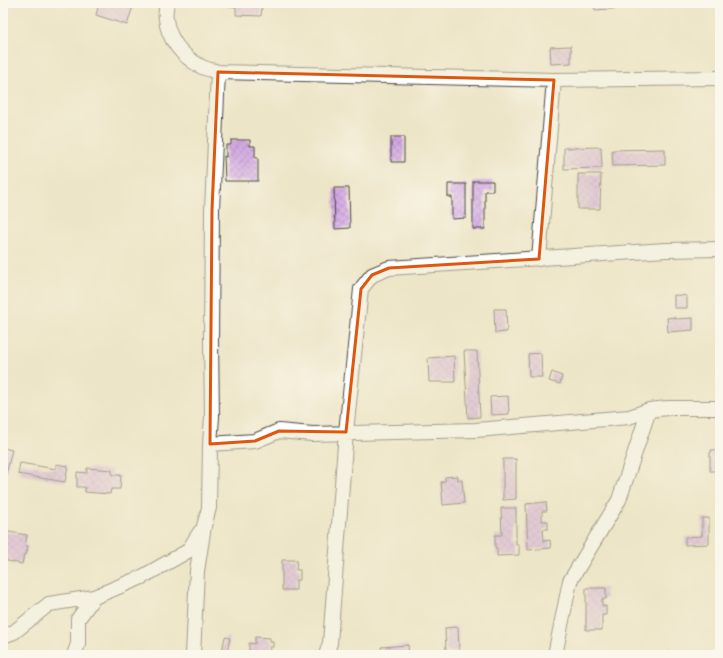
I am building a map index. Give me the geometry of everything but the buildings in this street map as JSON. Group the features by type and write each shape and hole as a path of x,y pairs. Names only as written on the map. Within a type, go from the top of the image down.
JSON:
{"street":[{"path":"167,3 166,18 168,32 174,43 187,57 201,66 218,72 554,80 720,78"},
{"path":"192,655 196,572 204,526 209,508 212,417 212,210 218,72"},
{"path":"539,258 554,80"},
{"path":"326,655 330,643 346,432 361,289 372,275 389,268 666,250 720,249"},
{"path":"210,444 255,441 279,431 312,434 476,430 629,417 649,410 668,408 720,408"},
{"path":"554,655 570,581 619,500 649,410"},
{"path":"3,636 14,632 49,604 94,597 142,577 188,551 204,526"},
{"path":"74,655 78,644 78,619 94,597"}],"highlighted area":[{"path":"218,72 554,80 539,259 389,268 372,275 361,289 346,432 279,431 255,441 210,444 212,210"}]}
